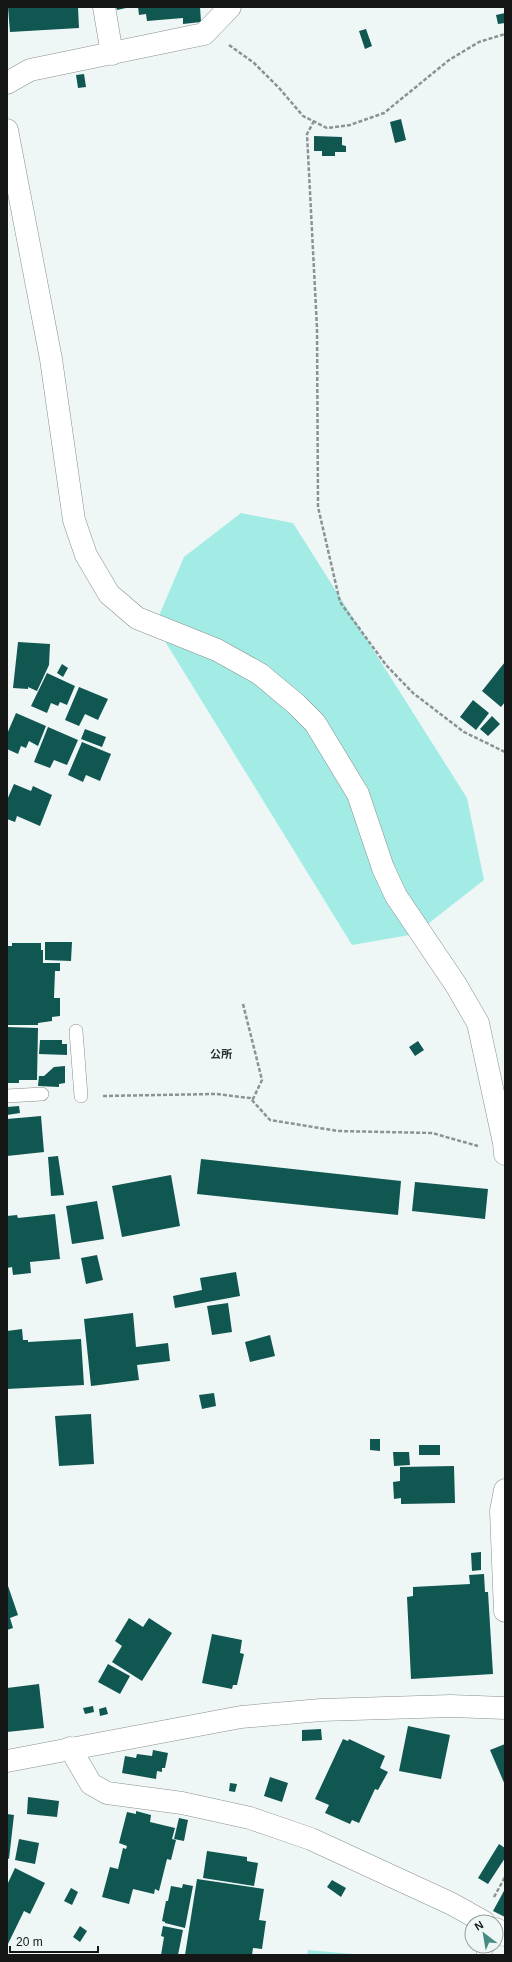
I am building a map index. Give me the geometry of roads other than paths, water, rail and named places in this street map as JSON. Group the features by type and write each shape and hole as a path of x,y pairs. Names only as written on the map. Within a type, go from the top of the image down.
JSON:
{"street":[{"path":"104,7 112,54"},
{"path":"7,83 30,70 204,34 230,7"},
{"path":"7,130 51,359 74,520 86,555 109,594 137,618 217,650 260,674 296,704 315,723 358,794 383,868 396,896 456,985 478,1023 504,1143 505,1154"},
{"path":"505,1490 501,1511 505,1611"},
{"path":"7,1760 241,1717 321,1710 451,1706 505,1708"},
{"path":"70,1748 91,1784 106,1794 182,1803 242,1817 312,1839 452,1904 470,1914"}],"lane":[{"path":"76,1030 81,1096"},
{"path":"7,1096 42,1094"}],"district":[{"name":"公所","path":"221,1054"}]}
